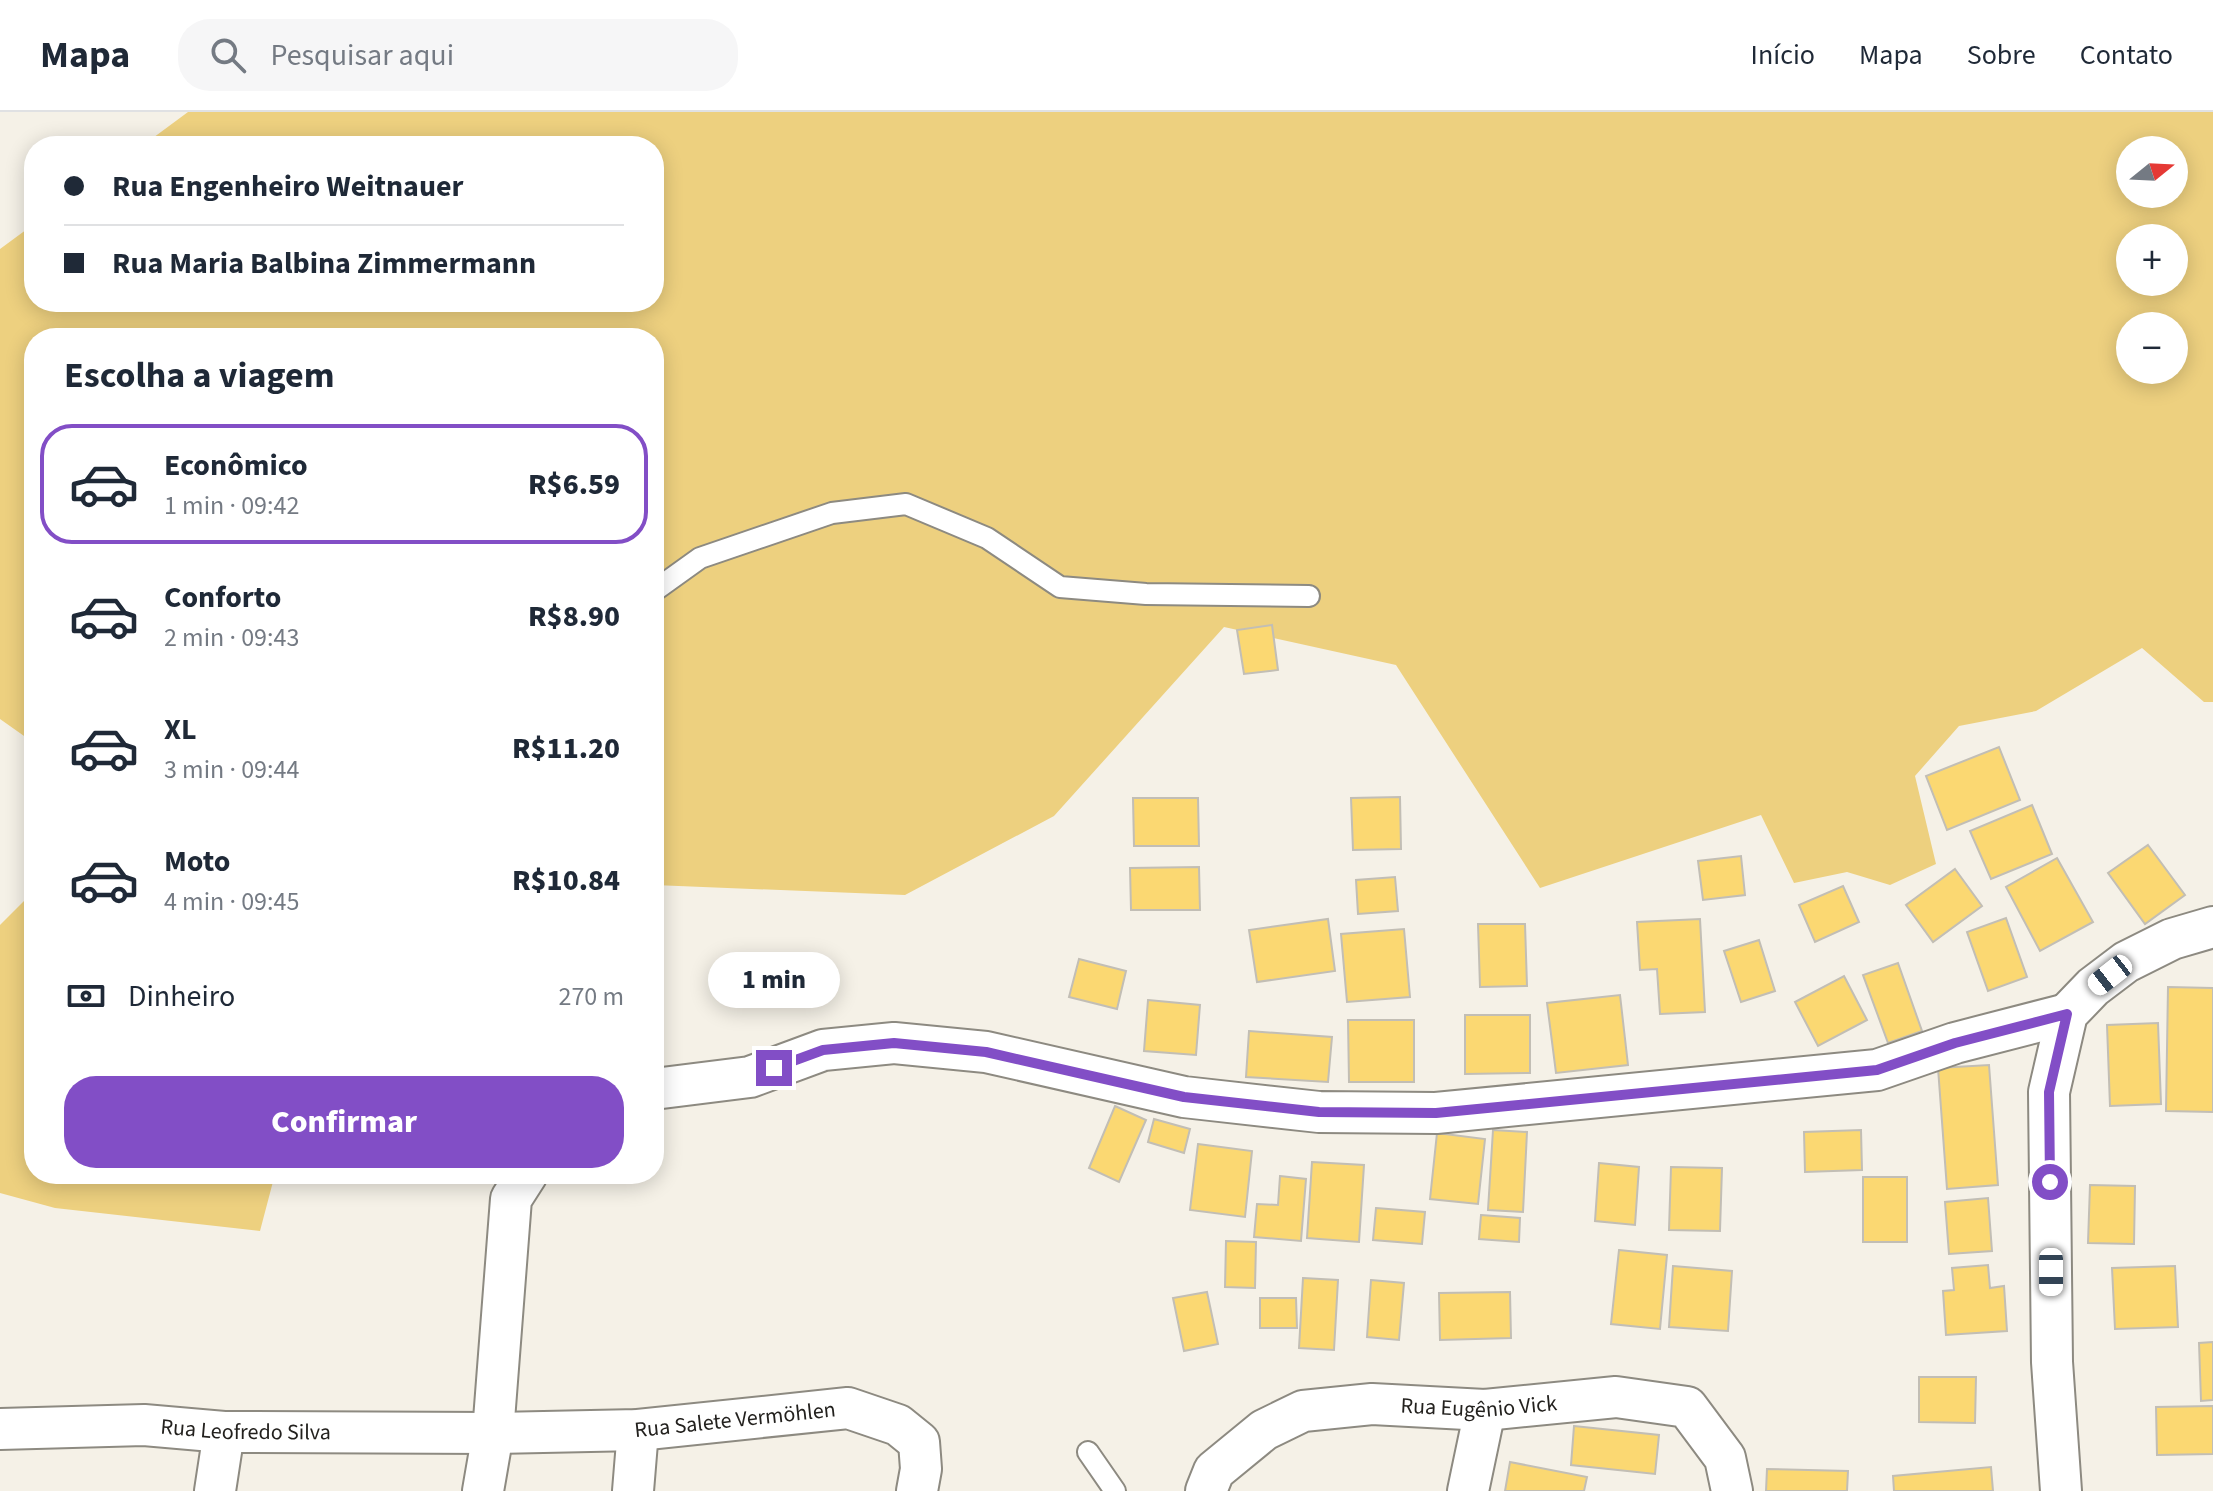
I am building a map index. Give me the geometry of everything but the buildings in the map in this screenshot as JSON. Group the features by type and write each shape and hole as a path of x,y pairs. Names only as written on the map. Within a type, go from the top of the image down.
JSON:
{"street":[{"path":"2061,1491 2052,1362 2049,1092 2067,1014 2093,987 2126,962 2172,939 2213,927"},
{"path":"664,1088 750,1077 823,1050 894,1043 986,1052 1184,1097 1319,1112 1436,1113 1877,1070 1955,1043 2067,1014"},
{"path":"483,1491 493,1433 511,1199 521,1184"},
{"name":"Rua Eugênio Vick","path":"1206,1491 1214,1471 1227,1460 1264,1430 1303,1411 1372,1404 1485,1410 1616,1397 1687,1407 1725,1458 1732,1491"},
{"name":"Rua Salete Vermöhlen","path":"493,1433 638,1430 848,1408 898,1425 919,1442 921,1469 917,1491"},
{"path":"1468,1491 1485,1410"},
{"name":"Rua Leofredo Silva","path":"0,1429 144,1425 224,1432 493,1433"},
{"path":"633,1491 638,1430"},
{"path":"215,1491 224,1432"}],"lane":[{"path":"664,584 700,558 832,513 906,504 987,538 1060,587 1146,594 1309,596"},
{"path":"1088,1452 1115,1491"}],"shaded area":[{"path":"188,112 2213,112 2213,702 2204,702 2142,648 2036,711 1959,726 1915,776 1936,864 1890,885 1847,872 1794,883 1761,815 1540,888 1396,665 1224,627 1054,816 905,895 664,885 664,328 24,328 24,736 0,719 0,249 24,231 24,312 664,312 664,136 156,136"},
{"path":"24,901 24,1184 272,1184 260,1231 55,1208 0,1193 0,925"}],"route":[{"path":"774,1068 823,1050 894,1043 986,1052 1184,1097 1319,1112 1436,1113 1877,1070 1955,1043 2067,1014 2049,1092 2050,1182"}]}
